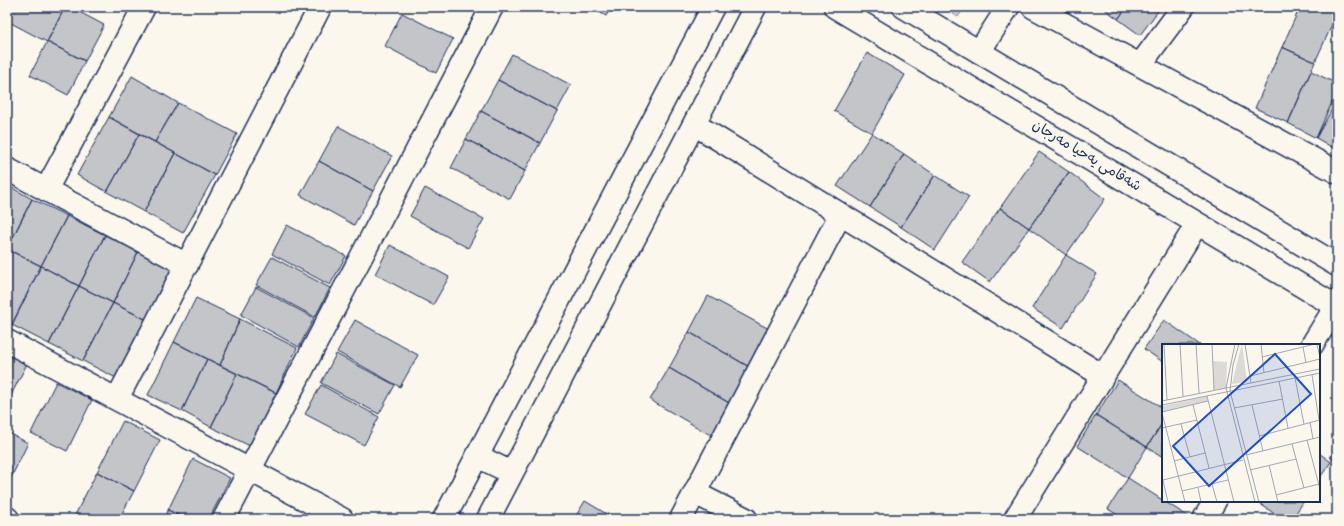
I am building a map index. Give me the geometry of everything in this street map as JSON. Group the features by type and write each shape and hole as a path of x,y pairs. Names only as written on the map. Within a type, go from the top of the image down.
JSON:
{"street":[{"path":"46,190 144,7"},
{"path":"117,399 320,7"},
{"path":"224,519 492,7"},
{"path":"444,519 713,7"},
{"path":"488,519 755,7"},
{"name":"شەقامی یەحیا مەرجان","path":"835,7 1337,307"},
{"path":"904,7 1337,265"},
{"path":"979,52 1008,7"},
{"path":"1033,7 1337,172"},
{"path":"1140,66 1183,7"},
{"path":"694,124 1103,376"},
{"path":"7,169 187,265"},
{"path":"681,519 840,215"},
{"path":"1015,519 1197,224"},
{"path":"1313,344 1337,307"},
{"path":"7,341 342,519"},
{"path":"477,456 512,473"},
{"path":"695,493 746,519"},
{"path":"1204,519 1214,502"}],"shaded area":[{"path":"943,7 965,7 958,17"}],"building":[{"path":"7,7 65,7 47,42 7,21"},
{"path":"65,7 70,7 104,25 85,61 47,42"},
{"path":"590,7 611,7 606,16"},
{"path":"1102,7 1127,7 1118,19"},
{"path":"1127,7 1161,7 1140,35 1118,19"},
{"path":"1300,7 1337,8 1337,14 1315,62 1282,47"},
{"path":"402,13 453,39 436,73 385,46"},
{"path":"47,42 85,61 68,95 30,75"},
{"path":"1282,47 1315,62 1288,123 1255,108"},
{"path":"867,53 905,75 872,133 834,111"},
{"path":"512,54 571,85 557,111 498,80"},
{"path":"1311,71 1337,84 1337,91 1316,138 1288,123"},
{"path":"132,76 178,103 155,142 109,117"},
{"path":"498,80 557,111 540,143 481,111"},
{"path":"1337,100 1337,150 1316,138"},
{"path":"178,103 237,134 215,175 155,142"},
{"path":"481,111 540,143 525,171 466,139"},
{"path":"109,117 139,134 107,192 77,175"},
{"path":"338,126 392,156 373,191 319,161"},
{"path":"872,133 904,154 870,207 837,186"},
{"path":"139,134 175,153 144,212 107,192"},
{"path":"466,139 525,171 510,199 451,168"},
{"path":"1039,152 1069,172 1029,228 1000,208"},
{"path":"175,153 215,175 183,233 144,212"},
{"path":"904,154 935,175 901,227 870,207"},
{"path":"319,161 373,191 354,225 300,195"},
{"path":"1069,172 1105,199 1066,255 1029,228"},
{"path":"935,175 969,197 935,250 901,227"},
{"path":"7,185 32,199 7,249"},
{"path":"425,188 484,219 468,248 410,216"},
{"path":"32,199 67,216 41,266 7,249"},
{"path":"1000,208 1029,228 990,282 962,262"},
{"path":"67,216 105,235 79,286 41,266"},
{"path":"287,225 346,256 330,285 272,254"},
{"path":"105,235 138,252 113,303 79,286"},
{"path":"390,245 449,277 433,305 375,274"},
{"path":"7,249 41,266 10,328 7,327"},
{"path":"138,252 175,271 149,321 113,303"},
{"path":"1066,255 1097,274 1063,328 1032,308"},
{"path":"272,257 330,288 315,317 256,285"},
{"path":"41,266 79,286 49,344 12,325"},
{"path":"79,286 113,303 83,361 49,344"},
{"path":"256,287 314,318 299,347 241,315"},
{"path":"708,296 769,329 751,368 689,332"},
{"path":"196,298 240,319 220,365 174,342"},
{"path":"113,303 149,321 120,380 83,361"},
{"path":"240,319 297,348 276,393 220,365"},
{"path":"355,320 418,355 400,387 337,352"},
{"path":"1164,320 1199,344 1162,344 1162,361 1144,349"},
{"path":"689,332 751,368 731,404 669,368"},
{"path":"174,342 207,359 182,411 148,395"},
{"path":"7,352 28,362 7,403"},
{"path":"336,354 395,385 379,414 321,383"},
{"path":"207,359 237,374 211,427 182,411"},
{"path":"669,368 731,404 714,437 650,400"},
{"path":"237,374 276,393 250,446 211,427"},
{"path":"1118,380 1162,407 1162,424 1147,447 1096,415"},
{"path":"56,382 92,400 67,451 31,433"},
{"path":"321,385 379,417 364,445 305,414"},
{"path":"1096,415 1147,447 1128,478 1077,446"},
{"path":"123,421 160,440 134,491 97,472"},
{"path":"1162,424 1162,456 1147,447"},
{"path":"7,432 28,443 7,486"},
{"path":"1337,448 1337,462 1330,457"},
{"path":"1320,454 1331,462 1320,478"},
{"path":"193,459 230,478 209,519 186,519 168,510"},
{"path":"97,472 134,491 119,519 73,519"},
{"path":"1128,478 1162,500 1162,502 1166,502 1189,517 1187,519 1124,519 1108,509"},
{"path":"585,501 615,519 574,519"},
{"path":"1257,502 1303,502 1292,519 1282,519"},
{"path":"168,510 186,519 163,519"},
{"path":"713,513 725,519 710,519"}]}
